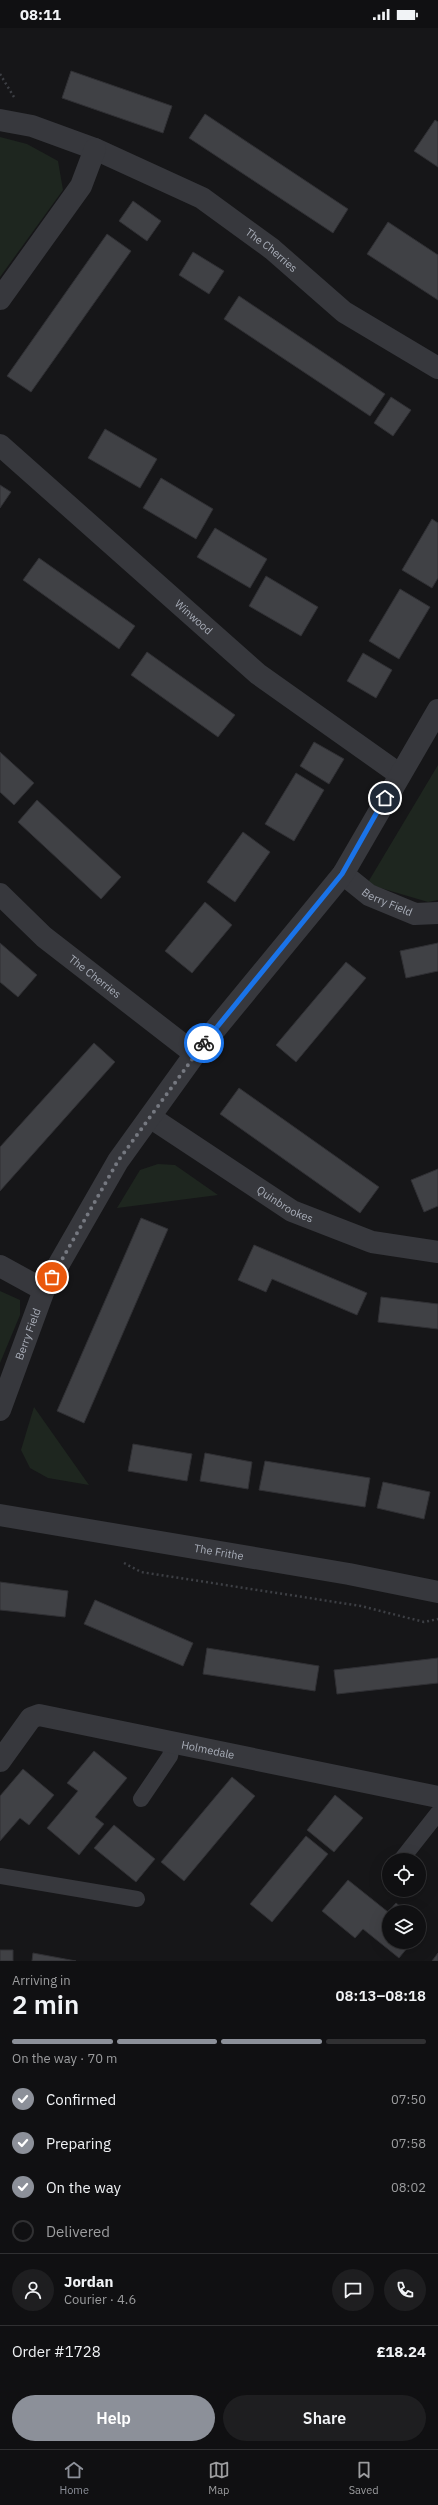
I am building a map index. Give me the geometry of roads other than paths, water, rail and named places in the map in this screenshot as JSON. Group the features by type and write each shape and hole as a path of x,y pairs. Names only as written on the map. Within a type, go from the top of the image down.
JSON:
{"street":[{"name":"The Cherries","path":"0,120 32,126 95,149 202,198 272,249 344,312 438,368"},
{"path":"0,299 81,186 95,149"},
{"name":"Winwood","path":"0,445 258,674 399,774"},
{"name":"Berry Field","path":"0,1410 44,1290 118,1161 195,1054 342,874 399,774 438,710"},
{"name":"Berry Field","path":"342,874 368,895 415,914 438,913"},
{"name":"The Cherries","path":"0,894 44,937 195,1054"},
{"name":"Quinbrookes","path":"150,1117 292,1211 372,1242 438,1252"},
{"path":"0,1266 44,1290"},
{"name":"The Frithe","path":"0,1515 349,1574 438,1592"},
{"name":"Holmedale","path":"0,1761 31,1718 39,1715 438,1797"}],"lane":[{"path":"140,1799 170,1756 173,1742"},
{"path":"407,1853 438,1813"},
{"path":"0,1876 137,1899"}]}
